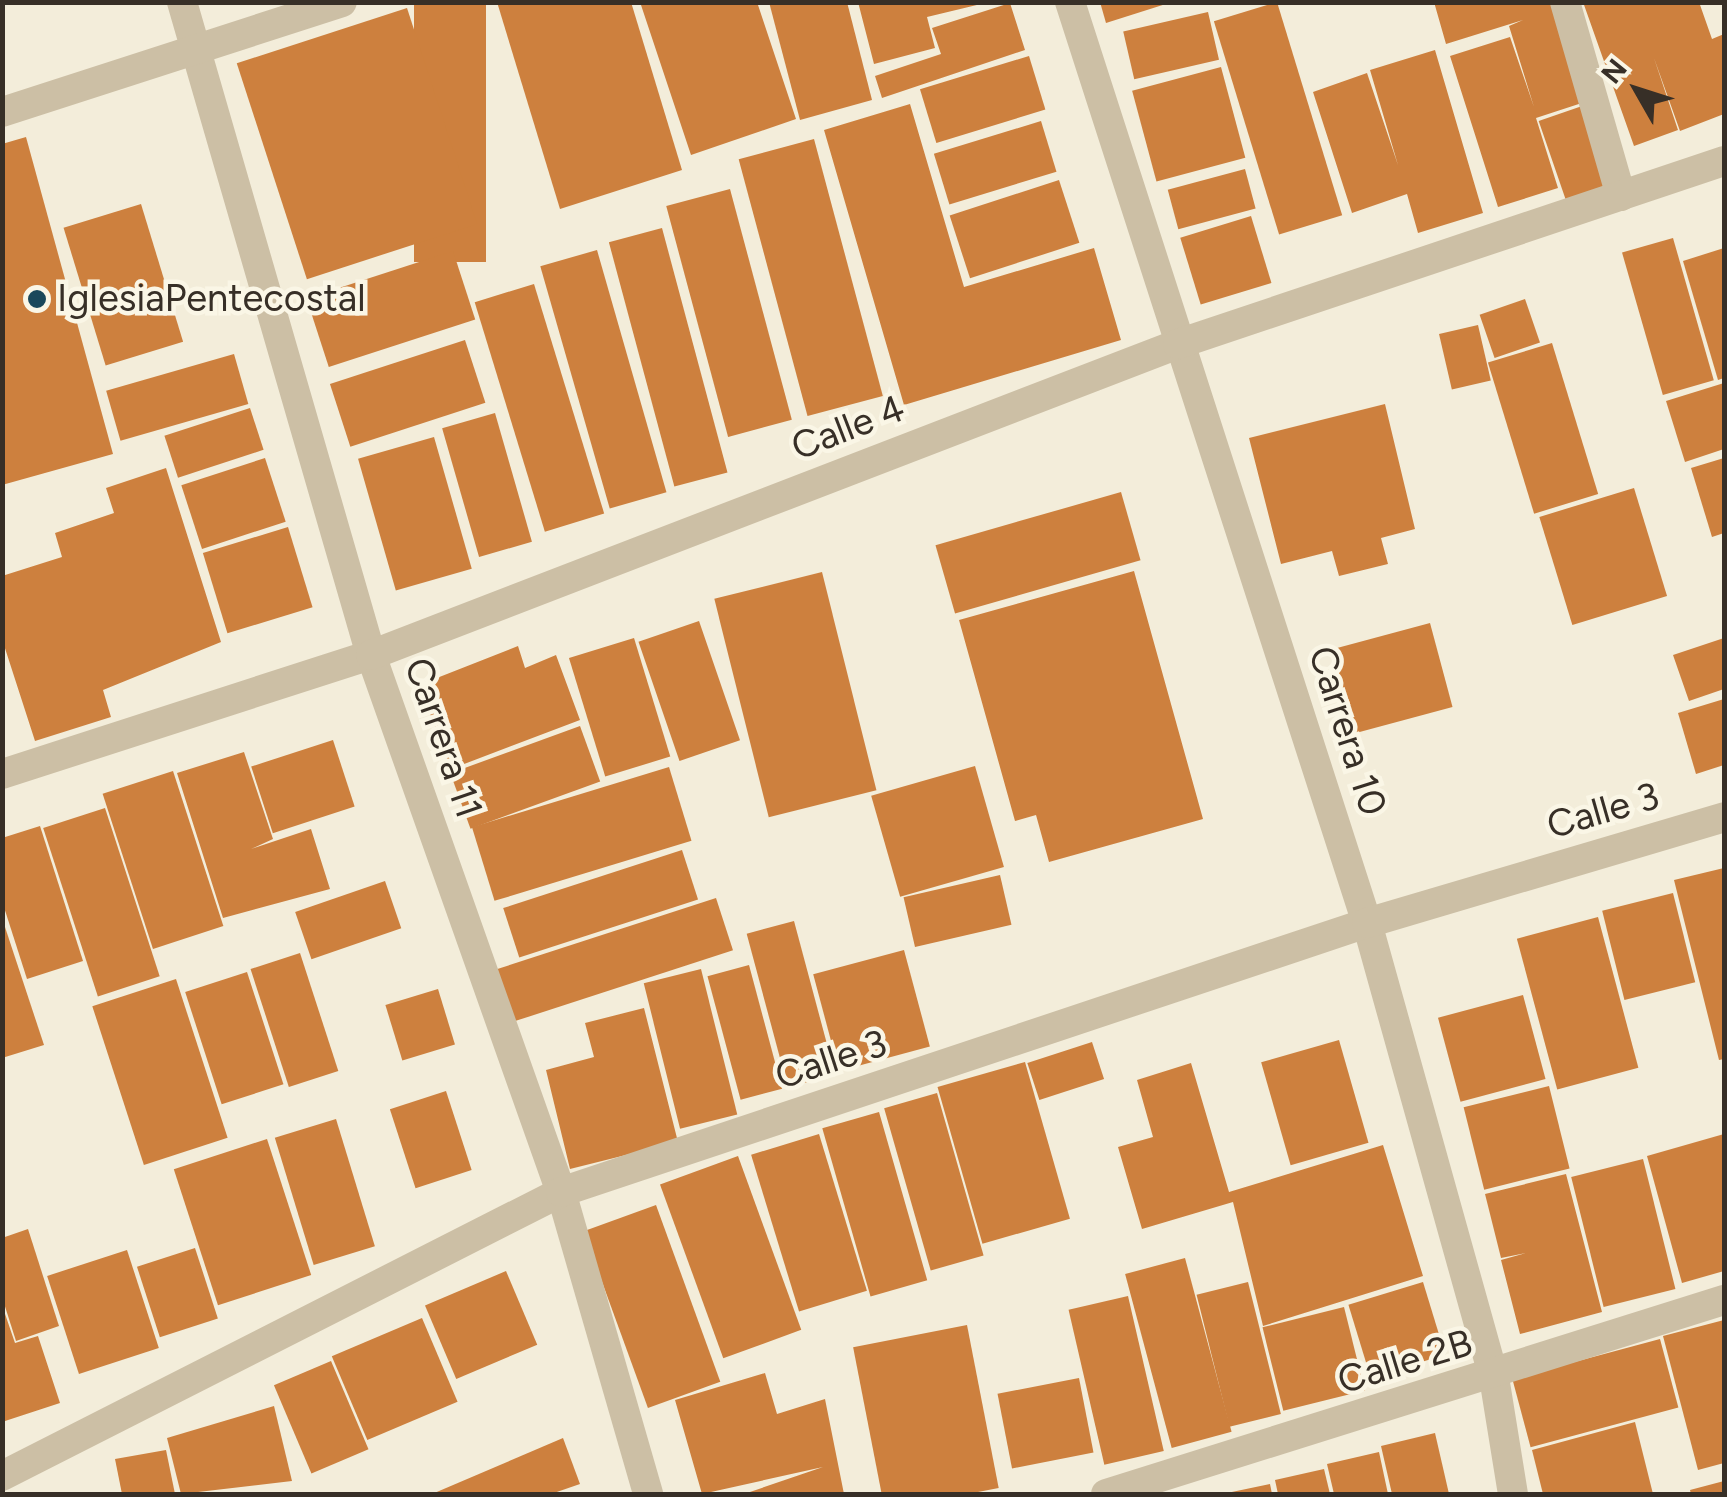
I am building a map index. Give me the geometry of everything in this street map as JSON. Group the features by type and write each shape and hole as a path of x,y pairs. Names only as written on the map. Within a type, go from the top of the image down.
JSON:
{"street":[{"name":"Carrera 11","path":"182,2 371,655 561,1192 648,1494"},
{"path":"2,112 342,2"},
{"name":"Carrera 10","path":"1070,2 1367,923 1494,1377 1513,1494"},
{"path":"1565,2 1621,196"},
{"name":"Calle 4","path":"2,774 371,655 1178,344 1724,161"},
{"name":"Calle 3","path":"2,1476 561,1192 1367,923 1724,817"},
{"name":"Calle 2B","path":"1106,1494 1494,1377 1724,1300"}],"building":[{"path":"414,2 486,2 486,262 414,262"},
{"path":"497,2 631,2 682,170 560,209"},
{"path":"640,2 757,2 796,119 691,155"},
{"path":"769,2 847,2 872,100 800,120"},
{"path":"858,2 981,4 927,17 935,48 874,64"},
{"path":"1100,2 1169,2 1169,3 1106,23"},
{"path":"1277,2 1342,215 1279,235 1214,21"},
{"path":"1434,2 1561,2 1591,100 1536,118 1558,188 1498,207 1450,56 1510,37 1534,107 1509,26 1523,20 1446,44"},
{"path":"1583,2 1699,2 1712,39 1724,34 1724,114 1680,131 1654,58 1678,130 1634,146"},
{"path":"1010,3 1025,50 882,98 875,76 941,54 932,28"},
{"path":"407,8 477,224 307,279 237,63"},
{"path":"1208,12 1219,60 1134,79 1123,32"},
{"path":"1435,50 1483,213 1418,233 1407,194 1352,213 1313,92 1367,73 1398,165 1370,70"},
{"path":"1029,56 1045,110 936,143 920,89"},
{"path":"1221,67 1245,158 1156,182 1132,91"},
{"path":"910,104 964,287 1094,248 1121,340 904,405 824,130"},
{"path":"1585,105 1612,184 1566,200 1539,121"},
{"path":"1041,121 1056,172 949,204 934,154"},
{"name":"IglesiaPentecostal","path":"26,137 113,454 2,485 2,144"},
{"path":"814,139 883,396 808,416 739,159"},
{"path":"1245,169 1256,209 1178,229 1168,190"},
{"path":"1059,180 1079,243 970,278 950,216"},
{"path":"730,189 792,420 728,437 666,206"},
{"path":"141,204 183,342 106,365 64,228"},
{"path":"1251,216 1271,283 1201,305 1180,238"},
{"path":"662,228 727,472 674,487 609,242"},
{"path":"1673,238 1714,380 1663,395 1622,253"},
{"path":"1724,248 1724,378 1718,380 1683,261"},
{"path":"597,250 666,492 610,509 540,266"},
{"path":"453,251 475,319 329,367 307,299"},
{"path":"534,284 604,514 545,532 475,302"},
{"path":"1525,299 1540,342 1495,358 1480,315"},
{"path":"1478,325 1491,381 1452,390 1439,334"},
{"path":"465,340 485,403 350,447 330,384"},
{"path":"1552,343 1598,494 1534,514 1488,363"},
{"path":"234,354 248,404 120,441 106,391"},
{"path":"1724,383 1724,449 1685,462 1666,401"},
{"path":"1385,404 1415,529 1381,538 1388,564 1339,576 1332,551 1281,564 1249,438"},
{"path":"250,408 264,450 178,478 164,436"},
{"path":"495,413 532,542 479,557 442,428"},
{"path":"434,437 472,569 396,590 358,459"},
{"path":"265,458 286,522 202,549 181,485"},
{"path":"1724,458 1724,533 1712,537 1691,468"},
{"path":"166,468 221,642 103,690 111,717 35,741 2,639 2,576 62,557 55,533 114,513 106,488"},
{"path":"1634,488 1667,596 1572,625 1539,517"},
{"path":"1121,492 1141,560 955,613 935,545"},
{"path":"288,527 313,607 227,633 203,553"},
{"path":"1134,571 1203,819 1049,862 1036,815 1015,821 959,620"},
{"path":"822,572 876,790 769,817 714,599"},
{"path":"699,621 740,740 680,761 638,642"},
{"path":"1430,623 1453,707 1355,733 1332,649"},
{"path":"634,638 670,757 605,776 569,658"},
{"path":"1724,638 1724,689 1689,701 1673,655"},
{"path":"518,646 525,668 556,655 580,720 451,769 419,685"},
{"path":"1724,699 1724,765 1696,774 1678,713"},
{"path":"580,726 600,781 471,829 450,773"},
{"path":"333,740 355,807 273,833 251,767"},
{"path":"244,752 273,839 251,849 311,829 330,889 223,918 177,773"},
{"path":"975,766 1004,867 900,897 871,796"},
{"path":"669,767 692,841 495,901 472,827"},
{"path":"173,771 223,926 153,949 103,794"},
{"path":"105,808 160,976 98,996 43,828"},
{"path":"40,826 83,961 27,979 2,901 2,838"},
{"path":"682,850 698,899 519,958 503,908"},
{"path":"1724,868 1724,1059 1719,1060 1674,880"},
{"path":"1000,875 1011,925 915,947 904,897"},
{"path":"385,881 401,928 311,959 295,912"},
{"path":"1673,893 1695,982 1624,1000 1602,911"},
{"path":"716,898 733,950 510,1023 493,970"},
{"path":"1598,917 1638,1068 1557,1089 1517,939"},
{"path":"2,918 44,1045 2,1058"},
{"path":"794,921 835,1075 788,1087 747,934"},
{"path":"904,950 930,1047 839,1071 813,974"},
{"path":"300,953 338,1071 289,1087 251,969"},
{"path":"749,965 782,1089 741,1100 707,976"},
{"path":"701,969 737,1115 680,1129 644,983"},
{"path":"247,972 283,1084 222,1104 185,992"},
{"path":"176,979 228,1138 144,1165 92,1006"},
{"path":"438,989 455,1044 402,1061 385,1005"},
{"path":"1523,995 1546,1079 1461,1102 1438,1018"},
{"path":"644,1008 678,1142 570,1169 546,1070 594,1057 585,1023"},
{"path":"1339,1040 1368,1143 1291,1165 1261,1062"},
{"path":"1092,1042 1104,1079 1039,1100 1027,1063"},
{"path":"1025,1062 1070,1219 982,1244 938,1087"},
{"path":"1191,1063 1229,1192 1383,1145 1423,1276 1263,1326 1233,1202 1142,1229 1118,1147 1153,1137 1137,1080"},
{"path":"1549,1086 1570,1168 1484,1190 1464,1107"},
{"path":"446,1091 472,1170 416,1188 390,1109"},
{"path":"937,1093 984,1255 931,1271 884,1108"},
{"path":"879,1112 927,1280 871,1296 822,1128"},
{"path":"336,1119 375,1246 314,1265 275,1138"},
{"path":"819,1134 867,1291 799,1312 751,1155"},
{"path":"1724,1134 1724,1271 1682,1283 1647,1156"},
{"path":"267,1139 311,1275 218,1305 174,1169"},
{"path":"738,1156 801,1330 723,1358 660,1184"},
{"path":"1643,1159 1675,1289 1604,1307 1571,1177"},
{"path":"1566,1174 1602,1312 1520,1334 1501,1260 1526,1253 1501,1258 1485,1194"},
{"path":"656,1205 720,1382 648,1408 584,1231"},
{"path":"28,1229 59,1326 16,1341 2,1297 2,1238"},
{"path":"195,1248 218,1318 160,1337 137,1267"},
{"path":"127,1250 159,1348 79,1374 47,1276"},
{"path":"1185,1258 1232,1432 1172,1448 1125,1274"},
{"path":"506,1271 537,1345 456,1379 425,1305"},
{"path":"1248,1282 1281,1414 1229,1427 1197,1295"},
{"path":"1423,1282 1445,1355 1371,1377 1348,1305"},
{"path":"1128,1296 1164,1451 1104,1465 1069,1310"},
{"path":"1344,1307 1365,1390 1283,1411 1262,1327"},
{"path":"3,1308 15,1343 38,1336 60,1403 2,1422"},
{"path":"422,1318 458,1402 367,1440 332,1356"},
{"path":"1724,1320 1724,1463 1698,1470 1663,1336"},
{"path":"967,1325 999,1488 968,1494 882,1494 853,1347"},
{"path":"1660,1339 1678,1408 1531,1447 1512,1379"},
{"path":"331,1361 369,1449 311,1474 274,1385"},
{"path":"765,1373 777,1414 825,1399 844,1494 744,1494 823,1467 702,1494 675,1400"},
{"path":"1079,1378 1094,1453 1012,1468 998,1394"},
{"path":"274,1406 292,1481 181,1494 167,1438"},
{"path":"1635,1422 1653,1494 1543,1494 1532,1450"},
{"path":"1435,1433 1449,1494 1392,1494 1381,1446"},
{"path":"563,1438 580,1484 551,1494 432,1494"},
{"path":"166,1450 175,1494 122,1494 115,1459"},
{"path":"1379,1452 1388,1494 1334,1494 1327,1464"},
{"path":"1324,1469 1330,1494 1278,1494 1275,1480"},
{"path":"1724,1481 1724,1494 1691,1494 1690,1490"},
{"path":"1270,1484 1272,1494 1227,1493"}],"place":[{"name":"IglesiaPentecostal","path":"37,299"}]}
